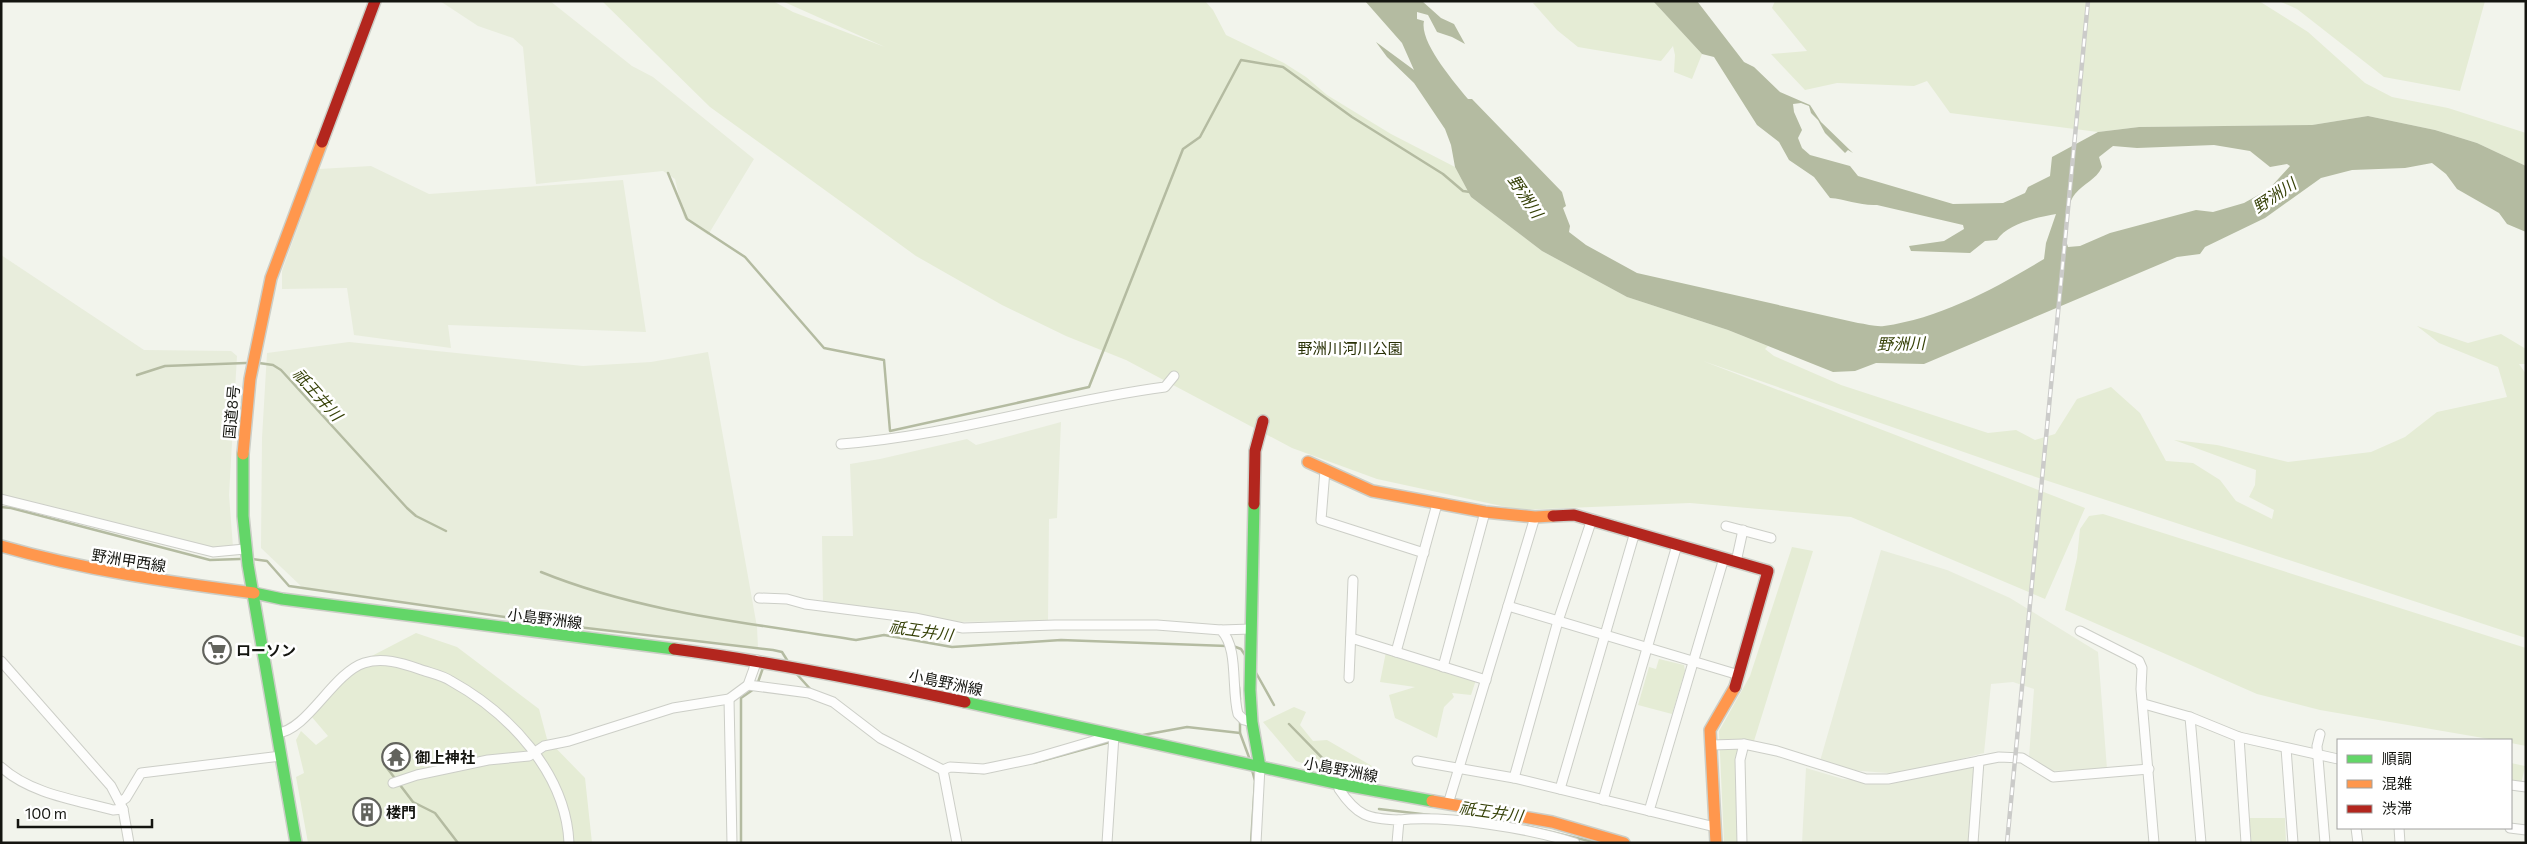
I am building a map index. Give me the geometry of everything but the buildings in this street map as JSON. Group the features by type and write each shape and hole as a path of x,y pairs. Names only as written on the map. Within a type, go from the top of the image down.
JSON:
{"main road":[{"name":"国道8号","path":"296,843 246,550 237,478 251,358 271,278 375,1"},
{"path":"1260,767 1252,722 1251,629 1255,451 1263,421"},
{"path":"1308,462 1372,491 1485,512 1535,517 1574,515 1768,571 1734,692 1714,720 1710,730 1716,843"},
{"name":"野洲甲西線","path":"1,546 56,562 131,577 254,593"},
{"name":"小島野洲線","path":"254,593 282,599 757,660 847,676 1339,784 1552,822 1624,843"}],"street":[{"path":"841,444 882,441 1015,417 1118,393 1165,387 1174,376"},
{"path":"1325,470 1321,520 1424,553"},
{"path":"1,498 213,552 246,550"},
{"path":"1396,652 1437,504"},
{"path":"1442,666 1485,512"},
{"path":"1448,804 1535,517"},
{"path":"1514,778 1558,620 1592,520"},
{"path":"1726,526 1771,538"},
{"path":"1736,562 1743,530"},
{"path":"1560,789 1635,532"},
{"path":"1604,800 1677,545"},
{"path":"1649,811 1724,558"},
{"path":"1349,678 1353,580"},
{"path":"759,598 787,599 805,604 915,618 963,628 1055,625 1148,625 1221,630 1251,629"},
{"path":"1508,606 1740,675"},
{"path":"1221,630 1226,635 1232,652 1238,714 1244,720 1252,722"},
{"path":"2080,631 2139,661 2154,843"},
{"path":"1351,638 1486,680"},
{"path":"277,733 292,729 342,678 363,663 386,660 450,680 488,705 517,731 544,767 558,795 569,828 569,843"},
{"path":"393,783 459,765 529,756 544,746 569,741 673,708 730,699 748,685 757,660"},
{"path":"1,661 111,786 121,805 129,843"},
{"path":"748,685 809,693 833,702 880,738 943,770 955,821 957,843"},
{"path":"730,699 732,843"},
{"path":"2144,704 2190,717 2239,737 2337,759"},
{"path":"2190,717 2201,843"},
{"path":"2320,734 2318,755 2325,843"},
{"path":"943,770 950,767 984,769 1032,759 1114,735 1107,843"},
{"path":"2239,737 2246,843"},
{"path":"1712,745 1744,744 1777,751 1866,779 1888,780 1999,757 2022,758 2053,777 2149,769"},
{"path":"1742,843 1740,760 1744,744"},
{"path":"2286,748 2293,843"},
{"path":"1,767 12,776 35,788 113,810 121,805 141,773 281,756"},
{"path":"1417,761 1514,778 1715,827"},
{"path":"1973,843 1979,761"},
{"path":"1256,843 1260,767"},
{"path":"1339,784 1338,789 1348,803 1361,814 1373,819 1399,820 1413,818 1458,822 1550,835 1574,843"},
{"path":"2512,785 2526,787"},
{"path":"1397,843 1399,820"},
{"path":"2512,828 2526,830"},
{"path":"2356,829 2358,843"},
{"path":"2399,829 2400,843"}],"shaded area":[{"path":"440,1 550,1 632,66 653,77 754,159 708,235 684,218 675,179 663,171 536,184 523,47 513,38 478,26"},
{"path":"371,166 429,194 623,180 646,332 448,325 451,348 354,335 347,288 282,289 282,271 319,169"},
{"path":"1,255 144,350 231,351 237,356 229,495 233,547 209,547 1,497"},
{"path":"349,342 583,366 651,362 708,352 757,627 758,648 552,623 303,588 261,548 262,438 267,353"},
{"path":"1061,422 1057,518 1049,519 1048,621 947,622 823,604 822,536 853,536 850,464 967,439 976,445"},
{"path":"1881,550 1947,570 2010,598 2098,652 2107,769 2051,771 2029,757 2034,689 2013,682 1991,684 1984,753 1919,770 1888,773 1848,770 1820,761"},
{"path":"1971,766 1974,768 1969,843 1802,843 1806,768 1843,779 1874,781"}],"green space":[{"name":"野洲川河川公園","path":"602,1 773,1 793,12 885,47 782,1 1205,1 1213,10 1226,35 1284,63 1306,77 1327,95 1391,134 1455,167 1471,197 1542,251 1627,297 1728,330 1768,346 1765,349 1774,356 1841,385 1988,433 2016,430 2035,440 2055,434 2077,399 2111,387 2140,413 2166,461 2193,463 2220,480 2236,501 2272,519 2274,510 2249,497 2255,485 2256,470 2174,440 2217,445 2288,462 2371,452 2405,437 2437,412 2507,397 2498,367 2439,343 2417,326 2468,343 2501,334 2526,349 2526,364 2519,364 2526,374 2526,638 2024,473 1703,361 2085,508 2045,599 1851,517 1690,503 1520,510 1377,479 1292,448 1126,360 1066,336 1002,305 916,256 710,107"},
{"path":"1545,1 1653,1 1702,54 1692,79 1674,72 1675,55 1673,46 1661,61 1578,47 1557,30 1533,3"},
{"path":"1775,1 2259,1 2308,32 2365,83 2392,97 2448,108 2526,133 2526,166 2477,143 2435,130 2368,116 2312,125 2139,127 2098,132 1950,113 1927,81 1914,86 1837,83 1805,90 1771,54 1807,51 1772,8"},
{"path":"2279,1 2485,1 2460,91 2384,77 2297,9"},
{"path":"2103,514 2526,648 2526,746 2512,743 2512,739 2489,739 2320,710 2257,694 2065,610 2077,558 2080,529 2089,516"},
{"path":"1792,547 1813,551 1754,741 1739,741 1746,843 1724,843 1719,731 1750,676"},
{"path":"416,633 457,647 539,709 547,739 585,778 592,843 308,843 296,777 304,773 296,740 301,731 316,745 328,736 311,716 366,659"},
{"path":"1386,652 1477,677 1471,695 1452,693 1454,697 1444,707 1437,738 1395,718 1389,695 1415,687 1380,682"},
{"path":"1659,659 1684,665 1685,671 1672,714 1638,705 1649,667 1656,669"},
{"path":"1294,707 1306,712 1300,725 1313,741 1327,740 1372,766 1364,774 1343,776 1296,761 1263,722"},
{"path":"2512,763 2525,766 2521,785 2512,783"},
{"path":"2250,818 2285,818 2286,843 2250,843"}],"water":[{"name":"野洲川","path":"1365,1 1422,1 1441,18 1454,24 1465,44 1437,32 1428,15 1417,12 1417,19 1424,21 1424,30 1432,51 1455,83 1468,99 1472,99 1562,192 1566,206 1563,208 1570,226 1569,232 1586,245 1637,273 1858,323 1884,326 1905,322 1947,309 2007,281 2044,259 2046,243 2056,214 2032,219 2015,226 2002,234 1997,240 1985,241 1970,253 1911,251 1909,246 1944,241 1964,229 1963,225 1877,205 1830,198 1814,177 1789,160 1779,142 1757,125 1714,57 1702,54 1653,1 1697,1 1744,62 1754,67 1780,92 1810,105 1821,122 1853,153 1848,150 1845,153 1825,133 1818,120 1811,113 1809,106 1801,103 1793,104 1794,112 1802,130 1798,138 1802,148 1810,155 1850,166 1858,176 1953,204 2003,203 2025,193 2028,187 2050,176 2052,157 2098,132 2139,127 2312,125 2368,116 2435,130 2477,143 2526,166 2526,232 2507,224 2499,213 2457,189 2446,174 2432,163 2405,168 2352,170 2321,178 2265,218 2205,247 2200,254 2177,257 1924,364 1876,363 1855,371 1833,372 1728,330 1627,297 1542,251 1471,197 1455,167 1451,145 1445,129 1414,83 1387,57 1376,42 1414,70 1402,43","holes":["2214,145 2250,151 2270,167 2287,164 2290,166 2269,189 2244,203 2213,212 2196,210 2110,233 2080,246 2068,247 2066,242 2066,220 2069,205 2078,190 2093,178 2102,167 2099,157 2113,146 2137,148"]}],"waterway":[{"path":"668,173 687,219 745,257 824,348 884,360 890,431 1089,387 1183,149 1200,137 1241,60 1283,67 1352,117 1443,174 1463,191 1470,192"},
{"name":"祇王井川","path":"137,375 165,366 246,363"},
{"name":"祇王井川","path":"259,363 273,365 281,370 407,508 416,516 446,531"},
{"path":"1,507 210,560 240,559"},
{"path":"253,559 267,561 289,586 561,625 773,650 782,652 787,660"},
{"name":"祇王井川","path":"541,572 618,598 657,607 736,622 856,640 884,635 952,647 1061,640 1227,646"},
{"name":"祇王井川","path":"1233,646 1241,649 1245,655"},
{"path":"757,685 764,665"},
{"path":"794,671 812,691"},
{"name":"祇王井川","path":"1255,671 1274,705"},
{"path":"1239,687 1240,699"},
{"path":"741,843 741,698 754,689"},
{"path":"1240,720 1240,733"},
{"name":"祇王井川","path":"1289,724 1333,769"},
{"path":"1143,735 1187,727 1240,733 1250,760"},
{"path":"1034,763 1110,742"},
{"path":"384,764 413,802 435,813 458,843"},
{"path":"1251,843 1255,781 1252,770"},
{"path":"968,772 984,773"},
{"name":"祇王井川","path":"1379,809 1430,815"},
{"name":"祇王井川","path":"1525,826 1598,843"}],"railway":[{"path":"2007,843 2088,1"}],"traffic: fast":[{"path":"243,454 243,516 248,565 296,843"},
{"path":"1254,504 1250,690 1252,722 1260,767"},
{"path":"254,593 282,599 674,649"},
{"path":"965,702 1339,784 1432,801"}],"traffic: slow":[{"path":"243,454 250,379 271,278 322,142"},
{"path":"1308,462 1372,491 1485,512 1535,517 1553,516"},
{"path":"1,546 63,562 126,574 254,593"},
{"path":"1716,843 1710,730 1735,687"},
{"path":"1432,801 1552,822 1624,843"}],"traffic: jam":[{"path":"322,142 375,1"},
{"path":"1254,504 1255,451 1263,421"},
{"path":"1553,516 1574,515 1768,571 1735,687"},
{"path":"674,649 820,672 965,702"}],"place":[{"name":"ローソン","path":"217,650"},
{"name":"御上神社","path":"396,757"},
{"name":"楼門","path":"367,812"}]}
